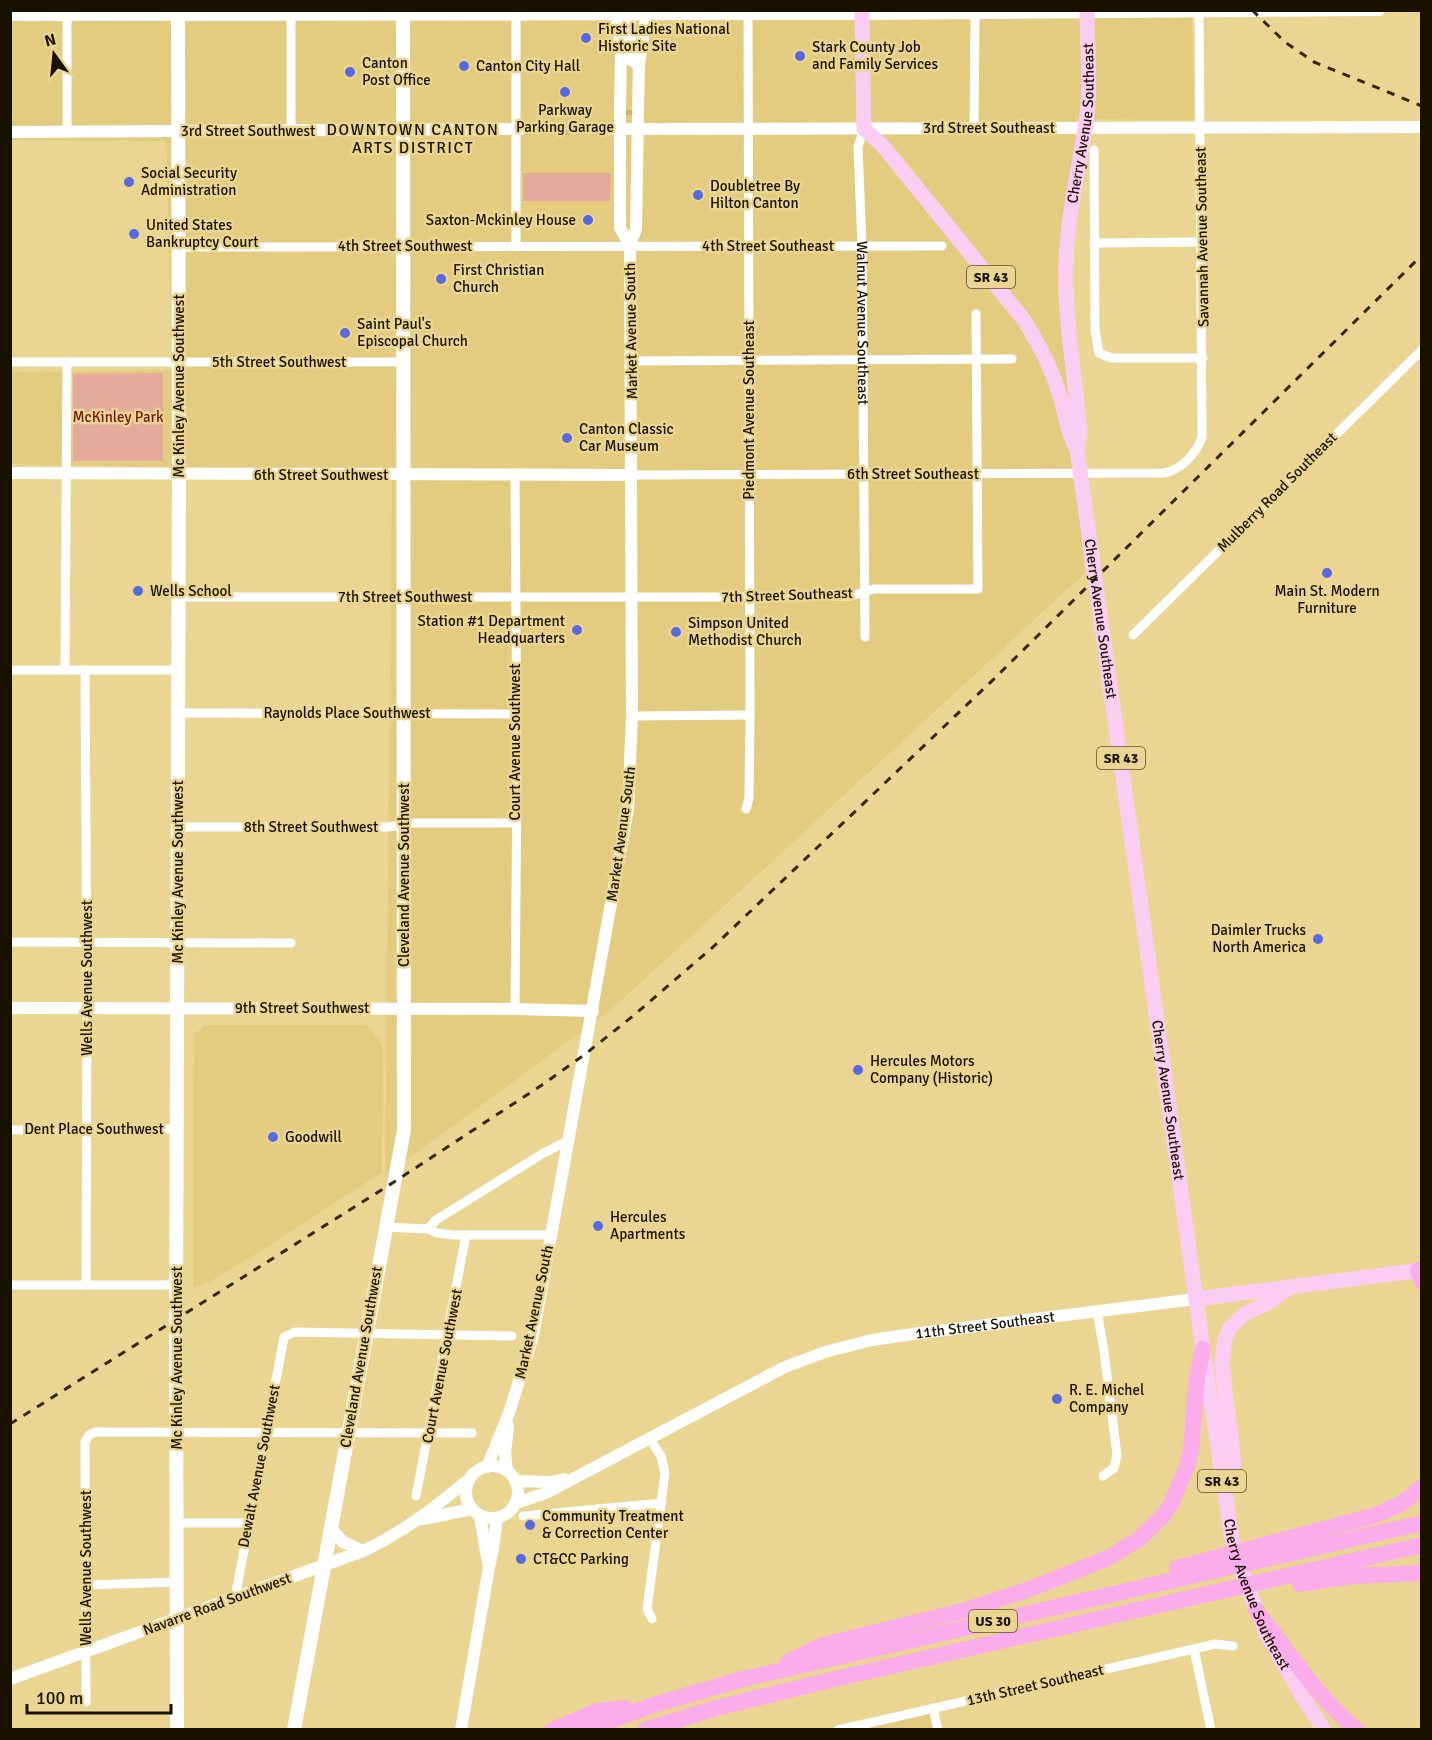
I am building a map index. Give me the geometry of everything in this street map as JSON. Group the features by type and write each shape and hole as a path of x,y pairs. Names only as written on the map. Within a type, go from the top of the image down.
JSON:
{"highway":[{"path":"764,1674 823,1645 951,1614 1027,1590 1108,1557 1139,1539 1162,1517 1171,1504 1187,1467 1191,1450 1197,1377 1203,1349"},
{"path":"1262,1553 1376,1515 1402,1503 1422,1487"},
{"path":"1262,1553 1422,1522"},
{"name":"US 30","path":"645,1730 769,1695 1114,1616 1273,1585 1422,1545"},
{"name":"US 30","path":"586,1730 653,1705 764,1674 1089,1599 1262,1553"},
{"path":"1273,1585 1332,1578 1422,1573"},
{"path":"1256,1610 1339,1714 1358,1730"},
{"path":"680,1730 709,1721 769,1695"},
{"path":"552,1730 597,1711 653,1705"}],"main road":[{"name":"Cleveland Avenue Southwest","path":"294,1730 404,1130 403,12"},
{"name":"Walnut Avenue Southeast","path":"862,12 864,129"},
{"name":"Cherry Avenue Southeast","path":"1087,12 1086,128 1074,189 1066,267 1067,322 1080,430 1077,449 1203,1349 1232,1539 1256,1610 1287,1671 1324,1730"},
{"name":"Mc Kinley Avenue Southwest","path":"177,1730 176,1285 180,475 178,13"},
{"name":"Cherry Avenue Southeast","path":"864,129 883,146 999,287 1028,327 1053,374 1068,431 1077,449"},
{"name":"11th Street Southeast","path":"1196,1299 1420,1274"},
{"path":"1224,1495 1234,1463 1222,1364 1225,1339 1230,1328 1244,1314 1268,1303 1290,1287"}],"street":[{"path":"10,15 1379,10"},
{"name":"Market Avenue South","path":"617,12 621,52 621,86 629,112"},
{"name":"Market Avenue South","path":"630,245 620,228 624,129 639,65 646,12"},
{"name":"Piedmont Avenue Southeast","path":"746,809 749,798 750,715 748,12"},
{"path":"974,128 975,12"},
{"name":"Savannah Avenue Southeast","path":"1189,458 1202,437 1199,12"},
{"path":"66,13 67,132"},
{"path":"291,13 291,131"},
{"path":"516,13 518,129 516,246"},
{"path":"630,14 630,59 639,65"},
{"name":"3rd Street Southeast","path":"624,129 1422,127"},
{"name":"3rd Street Southwest","path":"10,132 518,129"},
{"name":"Market Avenue South","path":"487,1467 509,1413 532,1336 628,809 632,716 630,245 636,229 636,200 624,129"},
{"name":"Walnut Avenue Southeast","path":"864,129 858,147 862,246 865,637"},
{"name":"Cherry Avenue Southeast","path":"1094,150 1095,330 1100,354 1111,358 1203,358"},
{"path":"620,200 636,200"},
{"path":"1094,243 1202,242"},
{"name":"4th Street Southeast","path":"630,245 942,246"},
{"name":"4th Street Southwest","path":"179,247 630,245"},
{"path":"976,314 978,474"},
{"name":"Mulberry Road Southeast","path":"1133,635 1422,350"},
{"path":"632,361 1012,359"},
{"name":"5th Street Southwest","path":"10,362 404,362"},
{"path":"66,670 67,362"},
{"name":"6th Street Southeast","path":"632,475 1164,473 1175,469 1189,458"},
{"name":"6th Street Southwest","path":"10,473 632,475"},
{"name":"7th Street Southeast","path":"632,598 851,596 874,589 978,589 978,474"},
{"name":"Court Avenue Southwest","path":"515,475 515,1009"},
{"name":"7th Street Southwest","path":"179,597 632,598"},
{"path":"10,670 178,670"},
{"name":"Wells Avenue Southwest","path":"85,670 86,1285"},
{"name":"Raynolds Place Southwest","path":"178,713 516,714"},
{"path":"632,716 750,715"},
{"name":"8th Street Southwest","path":"178,827 378,827 448,823 515,823"},
{"path":"10,942 291,943"},
{"name":"9th Street Southwest","path":"10,1008 593,1011"},
{"name":"Dent Place Southwest","path":"10,1130 177,1129"},
{"path":"428,1228 436,1220 511,1173 569,1140"},
{"path":"385,1227 428,1228 437,1233 466,1235 551,1235"},
{"name":"Court Avenue Southwest","path":"416,1496 466,1235"},
{"path":"10,1285 176,1285"},
{"name":"11th Street Southeast","path":"516,1503 546,1493 785,1367 825,1352 872,1340 1196,1299"},
{"path":"1097,1311 1117,1457 1114,1468 1102,1476"},
{"name":"Dewalt Avenue Southwest","path":"235,1598 282,1341 286,1335 296,1332 366,1333"},
{"path":"366,1333 512,1336"},
{"name":"Market Avenue South","path":"509,1413 505,1453 511,1476"},
{"name":"Wells Avenue Southwest","path":"86,1702 86,1442 89,1435 96,1432 177,1432"},
{"path":"177,1432 472,1433"},
{"path":"649,1438 660,1454 665,1468 647,1609 652,1619"},
{"path":"476,1512 497,1518 511,1510 516,1503 518,1494 511,1476 499,1467 487,1467 475,1473 469,1479 466,1496 476,1512 489,1567"},
{"name":"11th Street Southeast","path":"511,1476 552,1482 577,1476"},
{"name":"Navarre Road Southwest","path":"10,1679 363,1551 391,1538 419,1520 469,1479"},
{"path":"523,1516 662,1503"},
{"name":"Navarre Road Southwest","path":"419,1520 476,1512"},
{"path":"460,1730 497,1518"},
{"path":"177,1523 249,1523"},
{"path":"330,1527 343,1542 363,1551"},
{"path":"87,1585 177,1582"},
{"name":"13th Street Southeast","path":"838,1730 1194,1648 1215,1644 1233,1646"},
{"path":"1194,1648 1211,1728 1200,1730"},
{"path":"933,1708 938,1730"}],"shaded area":[{"path":"11,11 1192,11 1194,120 1076,119 1076,138 1060,251 1058,291 1085,573 612,1009 385,1176 392,467 186,468 11,464 11,372 172,370 166,141 11,140"},
{"path":"205,1025 366,1025 379,1039 383,1049 382,1172 266,1248 206,1284 193,1287 193,1077 195,1034"},
{"path":"933,1708 938,1730 838,1730"}],"green space":[{"path":"523,173 611,173 610,201 523,201"},
{"name":"McKinley Park","path":"163,373 163,461 73,461 73,374"}],"tunnel":[{"path":"628,110 628,115"},
{"path":"522,129 609,129"}],"railway":[{"path":"1252,10 1285,42 1314,62 1422,106"},
{"path":"10,1424 394,1182 542,1085 633,1016 713,947 996,677 1422,255"}],"place":[{"name":"First Ladies National Historic Site","path":"586,38"},
{"name":"Stark County Job and Family Services","path":"800,56"},
{"name":"Canton City Hall","path":"464,66"},
{"name":"Canton Post Office","path":"350,72"},
{"name":"Parkway Parking Garage","path":"565,92"},
{"name":"Social Security Administration","path":"129,182"},
{"name":"Doubletree By Hilton Canton","path":"698,195"},
{"name":"Saxton-Mckinley House","path":"588,220"},
{"name":"United States Bankruptcy Court","path":"134,234"},
{"name":"First Christian Church","path":"441,279"},
{"name":"Saint Paul's Episcopal Church","path":"345,333"},
{"name":"Canton Classic Car Museum","path":"567,438"},
{"name":"Main St. Modern Furniture","path":"1327,573"},
{"name":"Wells School","path":"138,591"},
{"name":"Station #1 Department Headquarters","path":"577,630"},
{"name":"Simpson United Methodist Church","path":"676,632"},
{"name":"Daimler Trucks North America","path":"1318,939"},
{"name":"Hercules Motors Company (Historic)","path":"858,1070"},
{"name":"Goodwill","path":"273,1137"},
{"name":"Hercules Apartments","path":"598,1226"},
{"name":"R. E. Michel Company","path":"1057,1399"},
{"name":"Community Treatment & Correction Center","path":"530,1525"},
{"name":"CT&CC Parking","path":"521,1559"}],"district":[{"name":"DOWNTOWN CANTON ARTS DISTRICT","path":"413,139"}]}
